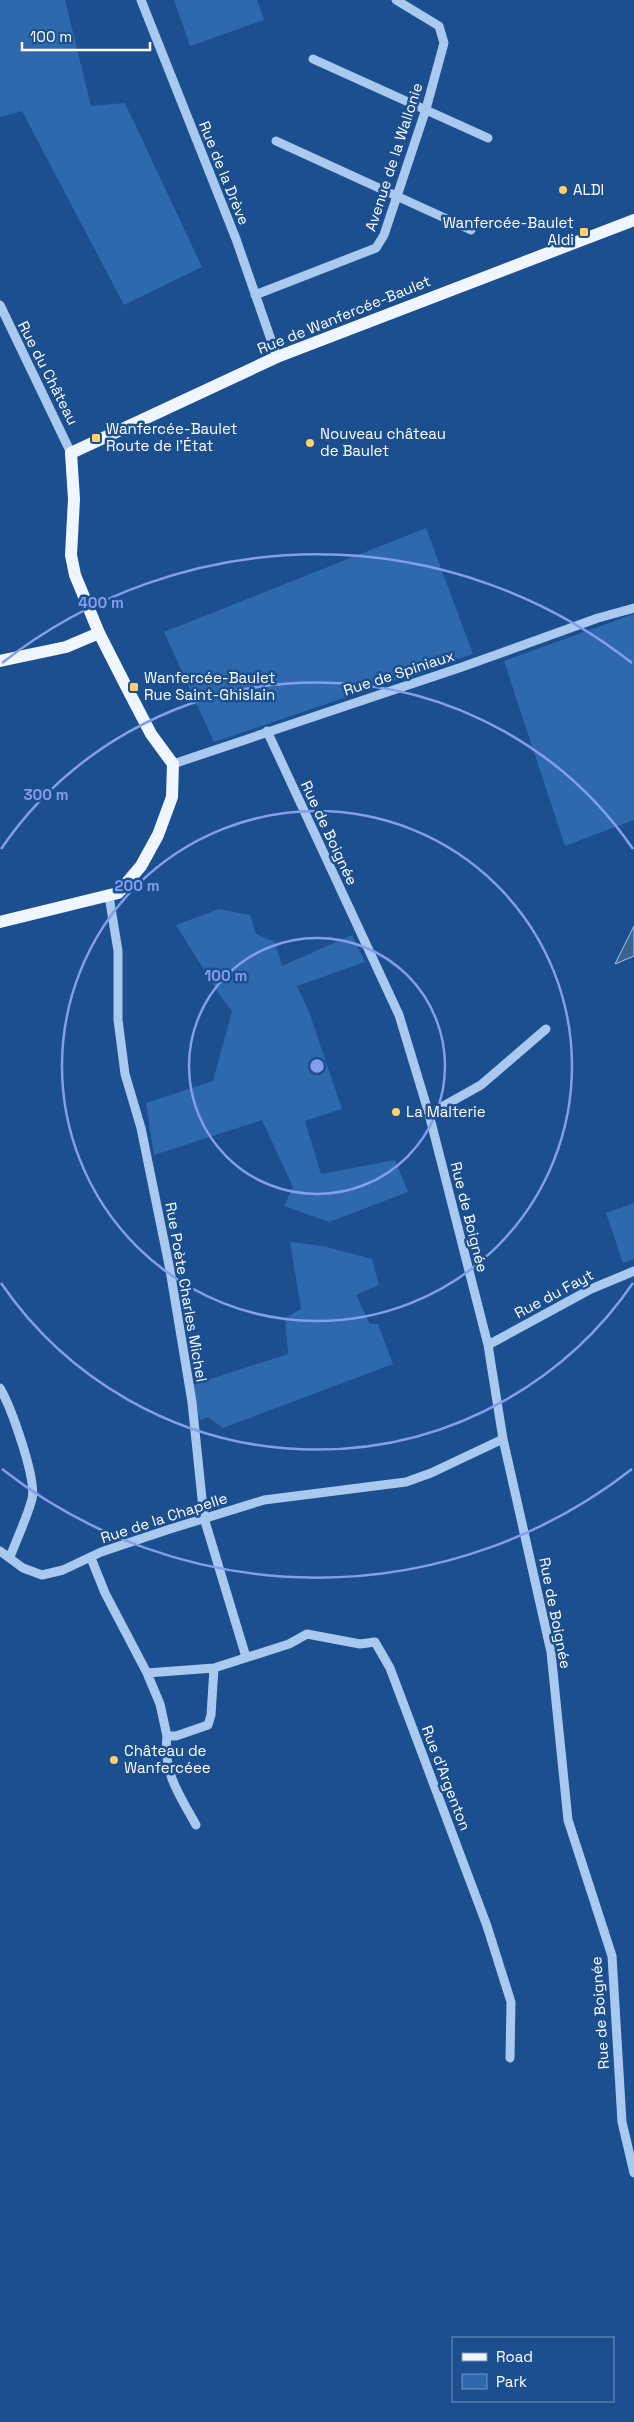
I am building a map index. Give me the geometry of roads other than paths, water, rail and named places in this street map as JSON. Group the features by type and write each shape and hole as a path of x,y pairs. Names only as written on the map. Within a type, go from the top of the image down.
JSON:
{"main road":[{"name":"Rue de Wanfercée-Baulet","path":"71,453 277,357 634,220"},
{"path":"0,922 118,893 141,866 158,835 172,796 173,764 151,734 99,633 83,598 72,564 74,499 71,453"},
{"path":"0,661 66,648 99,633"}],"street":[{"name":"Rue de la Drève","path":"141,0 236,239 277,357"},
{"name":"Avenue de la Wallonie","path":"255,295 376,248 384,235 426,109 444,43 439,26 396,0"},
{"path":"313,59 488,138"},
{"path":"276,141 470,230"},
{"name":"Rue du Château","path":"0,305 71,453"},
{"name":"Rue de Spiniaux","path":"173,764 267,731 462,668 598,618 634,608"},
{"name":"Rue de Boignée","path":"267,731 399,1015 429,1114 488,1344 503,1439 551,1652 568,1820 612,1956 622,2122 634,2173"},
{"name":"Rue Poète Charles Michel","path":"109,896 118,951 118,1020 125,1074 141,1128 170,1270 192,1402 204,1518 246,1658"},
{"path":"429,1114 481,1085 546,1029"},
{"name":"Rue du Fayt","path":"488,1344 591,1289 634,1271"},
{"path":"0,1388 9,1403 25,1455 32,1497 10,1557"},
{"name":"Rue de la Chapelle","path":"0,1551 22,1568 42,1575 63,1570 102,1552 264,1500 406,1482 431,1473 503,1439"},
{"path":"91,1558 105,1593 147,1673 160,1704 167,1736 165,1754 170,1778 196,1824"},
{"name":"Rue d'Argenton","path":"246,1658 289,1644 307,1634 360,1644 375,1642 390,1668 487,1926 511,2002 510,2058"},
{"path":"147,1673 214,1668 246,1658"},
{"path":"167,1736 176,1736 208,1726 211,1715 214,1668"}],"place":[{"name":"ALDI","path":"563,190"},
{"name":"Wanfercée-Baulet Aldi","path":"584,232"},
{"name":"Wanfercée-Baulet Route de l'État","path":"96,438"},
{"name":"Nouveau château de Baulet","path":"310,443"},
{"name":"Wanfercée-Baulet Rue Saint-Ghislain","path":"134,687"},
{"name":"La Malterie","path":"396,1112"},
{"name":"Château de Wanfercéee","path":"114,1760"}]}
